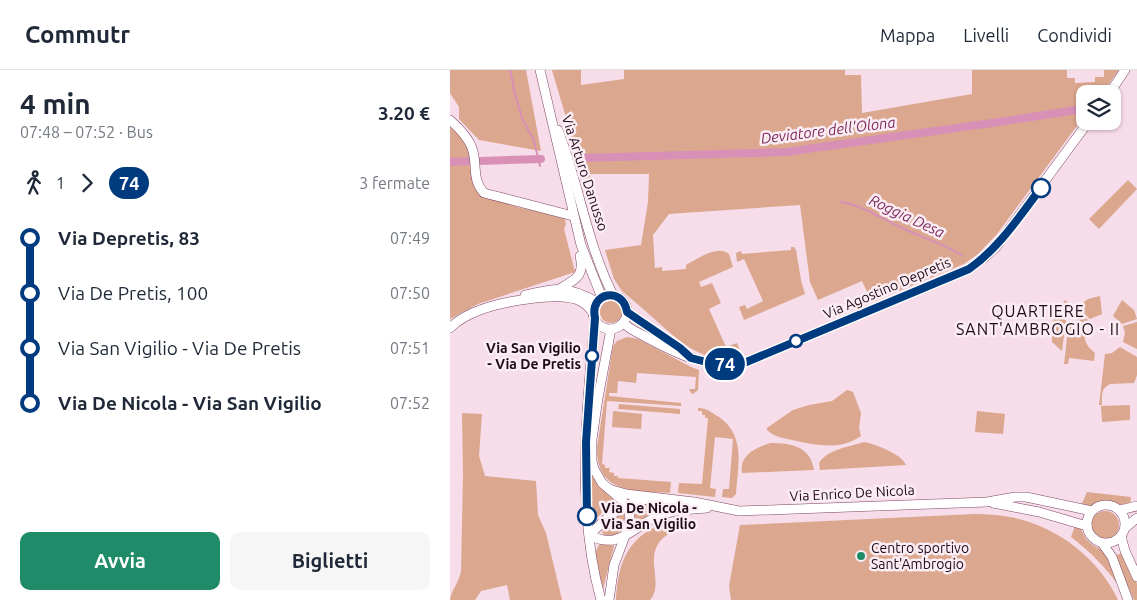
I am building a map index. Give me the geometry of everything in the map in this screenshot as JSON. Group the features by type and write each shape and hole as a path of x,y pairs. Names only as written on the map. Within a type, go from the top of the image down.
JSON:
{"street":[{"name":"Via Arturo Danusso","path":"540,70 580,245 599,300"},
{"path":"1115,85 1126,70"},
{"name":"Via Arturo Danusso","path":"549,107 566,151 595,247 608,284 614,295"},
{"path":"450,120 467,138 473,150 476,182 484,193 573,216"},
{"name":"Via Agostino Depretis","path":"623,323 676,354 714,364 744,363 969,269 996,247 1082,130"},
{"name":"Via Arturo Danusso","path":"580,245 587,253 593,251 595,247"},
{"path":"559,289 576,278 582,270 580,245"},
{"path":"450,328 461,319 476,311 508,303 555,296 569,297 582,302 601,326 611,329 623,323 627,312 624,303 614,295 599,300 573,290 542,291 523,296 508,303"},
{"path":"599,300 594,316 586,442 587,518 591,560 601,600"},
{"name":"Via Agostino Depretis","path":"627,312 680,348 691,358"},
{"path":"609,600 614,565 630,518 626,506 618,496 602,483 594,469 592,452 597,402 611,329"},
{"name":"Via Enrico De Nicola","path":"609,489 621,493 694,502 739,511 757,512 987,502 1015,496 1092,511 1098,506 1105,504 1120,510"},
{"name":"Via Enrico De Nicola","path":"656,498 638,501 609,515 590,535 596,539 617,540 645,522 664,514 683,510 718,508"},
{"name":"Via Enrico De Nicola","path":"987,502 1039,512 1087,526"},
{"path":"1137,506 1120,510 1125,519 1123,532 1125,550 1137,578"},
{"path":"1092,511 1087,526 1092,537 1102,543 1112,557 1128,600"},
{"path":"1102,543 1113,542 1137,518"}],"shaded area":[{"path":"450,70 526,70 541,151 479,140 459,119 459,107 450,93"},
{"path":"552,70 581,70 581,85 624,79 624,70 845,70 845,75 861,75 862,113 972,94 972,70 1067,70 1067,78 1075,78 1075,83 1095,82 1095,77 1104,77 1104,70 1119,70 1108,85 1076,85 1076,127 997,234 978,254 964,264 872,302 862,281 818,300 810,282 800,205 669,214 653,235 655,268 662,267 662,271 686,269 686,265 708,253 724,251 729,254 733,267 699,282 701,287 712,283 721,303 709,309 726,347 737,343 742,356 718,358 697,352 669,332 622,291 614,279 605,250 641,245 648,202 649,174 590,174 590,182 585,182"},
{"path":"450,127 466,141 470,151 472,181 476,190 485,197 521,208 564,216 566,224 564,229 575,272 478,304 450,319"},
{"path":"1128,180 1137,189 1099,229 1089,219"},
{"path":"791,247 794,247 796,250 805,294 744,320 739,307 745,305 747,309 763,301 744,259 737,262 736,253 741,251 742,254 791,250"},
{"path":"1100,296 1102,314 1090,319 1077,307 1088,299"},
{"path":"1065,300 1089,321 1086,324 1059,310"},
{"path":"1122,300 1134,310 1137,319 1122,324 1113,316"},
{"path":"611,301 619,304 622,312 619,320 611,323 603,320 600,312 603,304"},
{"path":"1055,317 1066,320 1062,351 1052,342 1052,326"},
{"path":"1069,321 1085,328 1084,336 1086,342 1095,353 1094,361 1069,358 1068,364 1064,364"},
{"path":"1137,322 1137,349 1123,342 1125,333 1123,326"},
{"path":"627,337 638,339 699,370 698,390 693,394 689,389 695,389 696,377 637,373 636,383 618,381 617,393 609,393 609,396 681,403 681,406 607,401 602,464 605,465 605,468 610,468 609,472 614,473 614,476 618,476 618,478 671,482 670,493 644,492 620,487 610,482 603,474 598,462 597,447 613,346 617,341"},
{"path":"1120,347 1137,357 1137,375 1134,383 1110,384 1107,386 1102,393 1102,405 1099,405 1105,354 1112,353"},
{"path":"847,390 853,392 861,413 859,428 861,436 853,441 836,445 819,445 779,437 767,430 767,428 793,410 832,401"},
{"path":"619,404 680,409 680,414 618,409"},
{"path":"1130,405 1130,420 1102,422 1101,406"},
{"path":"698,408 707,410 719,417 728,425 737,442 739,462 736,494 732,498 722,497 723,489 729,489 733,439 715,437 710,488 716,489 715,497 678,493 679,483 702,484 708,418 702,415 702,411 698,411"},
{"path":"613,411 642,414 641,429 612,427"},
{"path":"977,411 1005,414 1003,434 975,432"},
{"path":"462,413 482,414 479,456 485,476 536,481 538,515 546,533 562,600 510,600 507,585 481,591 475,600 450,600 461,571"},
{"path":"864,442 894,453 906,465 820,470 819,463 823,458 839,449"},
{"path":"770,443 792,445 804,451 812,462 814,470 742,473 743,461 749,453"},
{"path":"590,475 615,499 595,520 592,520"},
{"path":"1087,492 1131,497 1130,505 1103,502 1081,506"},
{"path":"656,501 668,502 668,508 655,512 633,525 631,508"},
{"path":"1105,511 1115,515 1119,525 1115,535 1105,539 1095,535 1091,525 1095,515"},
{"path":"624,513 625,523 621,531 614,535 604,535 602,531 604,528"},
{"name":"Centro sportivo Sant'Ambrogio","path":"988,514 1027,521 1059,536 1087,557 1099,570 1118,600 731,600 729,586 740,525"},
{"path":"670,521 679,521 669,525 672,532 662,539 656,548 654,566 656,584 650,600 616,600 617,585 623,560 629,550 645,533 656,526"},
{"path":"1075,526 1081,530 1090,543 1106,552 1118,585 1108,571 1071,537"},
{"path":"600,543 613,544 614,546 602,593 595,553"},
{"path":"1124,552 1137,584 1137,600 1134,600 1115,556"}],"waterway":[{"name":"Roggia Desa","path":"510,70 522,118 534,141 540,166"},
{"name":"Deviatore dell'Olona","path":"581,158 786,152 1076,110"},
{"path":"450,162 541,159"},
{"name":"Roggia Desa","path":"841,202 864,209 962,255"}],"bus line":[{"name":"74","path":"587,516 587,410 595,318 594,307 596,302 607,295 614,295 622,299 627,307 627,312 680,348 691,358 714,364 744,363 969,269 996,247 1041,188"}],"place":[{"name":"Via San Vigilio - Via De Pretis","path":"592,356"},
{"name":"Via De Nicola - Via San Vigilio","path":"587,516"},
{"name":"Centro sportivo Sant'Ambrogio","path":"861,556"}],"district":[{"name":"QUARTIERE SANT'AMBROGIO - II","path":"1038,320"}]}
